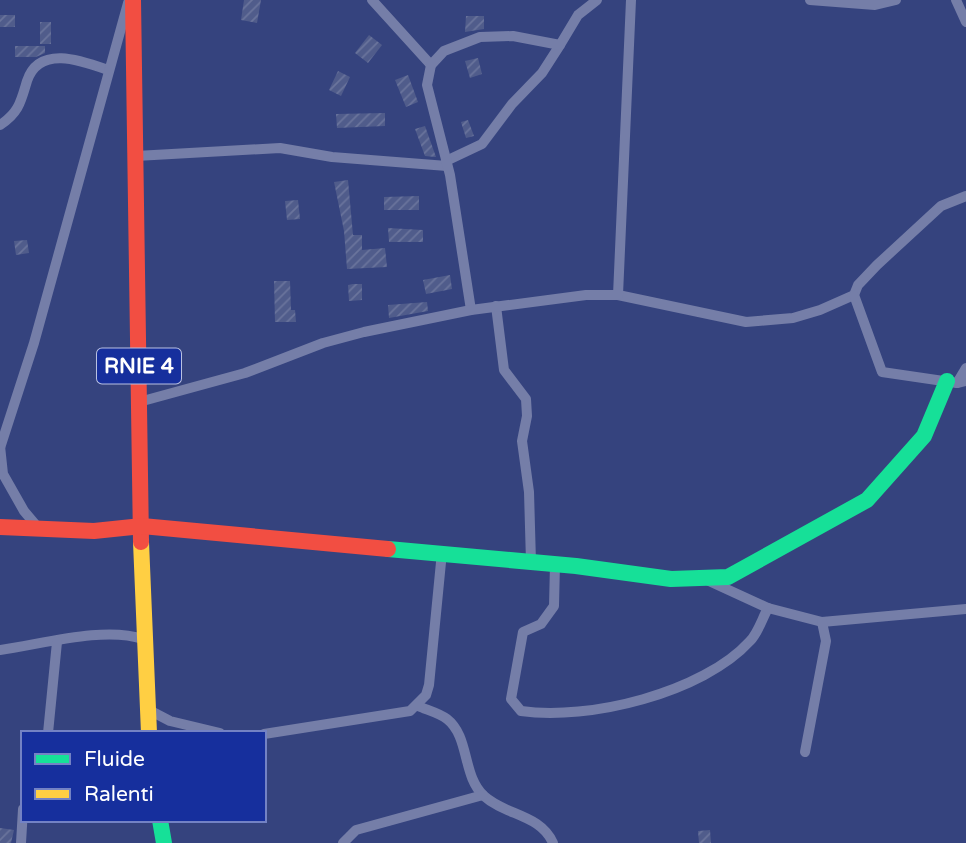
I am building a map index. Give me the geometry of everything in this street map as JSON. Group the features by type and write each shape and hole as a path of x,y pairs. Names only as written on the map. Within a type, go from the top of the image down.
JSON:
{"street":[{"path":"40,530 24,511 3,474 0,447 27,369 82,176 108,70 131,0"},
{"name":"RNIE 4","path":"131,0 143,639 149,731"},
{"path":"372,0 431,65"},
{"path":"136,156 280,148 332,157 446,164 488,138 560,45 578,16 597,0"},
{"path":"618,295 631,0"},
{"path":"810,0 875,5 896,0"},
{"path":"956,0 966,22"},
{"path":"471,310 446,164 427,85 431,65 444,51 480,37 513,36 560,45"},
{"path":"0,125 13,117 21,106 28,77 41,63 57,57 67,58 108,70"},
{"path":"957,381 882,372 854,295 858,285 877,265 941,206 966,197"},
{"path":"139,402 245,373 323,343 496,306 586,295 618,295 746,322 793,318 854,295"},
{"path":"496,306 503,370 526,399 527,416 522,441 529,492 531,562"},
{"path":"0,527 94,531 142,526 442,552 709,581 728,577 867,500 924,436 966,368"},
{"path":"266,734 402,713 418,706 429,685 442,552"},
{"path":"555,564 554,606 549,617 541,624 528,629 521,638 511,699 521,711 575,713 653,697 681,686 742,649 753,639 768,608"},
{"path":"709,581 768,608 822,622 966,609"},
{"path":"805,752 826,641 822,622"},
{"path":"0,650 102,633 128,634 143,639"},
{"path":"48,731 57,642"},
{"path":"418,706 446,718 454,726 473,782 483,795 535,821 548,832 553,843"},
{"path":"147,709 170,721 212,731"},
{"path":"343,843 356,830 483,795"},
{"path":"22,843 23,822"},
{"path":"160,822 164,843"}],"building":[{"path":"244,0 261,0 257,23 241,20"},
{"path":"0,15 15,15 15,27 0,27"},
{"path":"466,16 484,16 484,29 465,32"},
{"path":"40,22 51,22 51,44 40,44"},
{"path":"369,35 382,45 368,63 355,53"},
{"path":"15,46 45,46 45,53 36,57 15,57"},
{"path":"478,58 482,74 470,78 465,61"},
{"path":"338,71 350,77 341,96 329,90"},
{"path":"408,75 418,102 406,107 395,80"},
{"path":"385,113 385,126 337,128 336,114"},
{"path":"468,120 474,136 466,138 461,122"},
{"path":"425,126 436,157 425,156 415,129"},
{"path":"348,180 353,235 362,235 362,250 385,248 387,267 347,269 344,231 334,182"},
{"path":"419,196 419,210 384,210 384,197"},
{"path":"298,200 300,219 287,220 285,201"},
{"path":"388,228 423,230 423,242 389,242"},
{"path":"27,240 29,253 16,255 14,241"},
{"path":"450,275 452,289 426,294 423,280"},
{"path":"274,281 290,281 291,310 295,310 296,322 275,322"},
{"path":"362,284 362,300 349,301 348,285"},
{"path":"427,302 428,311 389,318 388,305"},
{"path":"0,828 14,830 11,843 0,843"},
{"path":"710,830 711,843 699,843 698,831"}],"traffic: fast":[{"path":"388,549 576,566 671,579 728,577 867,500 924,436 947,381"},
{"path":"160,822 164,843"}],"traffic: slow":[{"path":"141,542 149,731"}],"traffic: jam":[{"path":"133,0 141,542"},
{"path":"0,527 94,531 142,526 388,549"}]}
